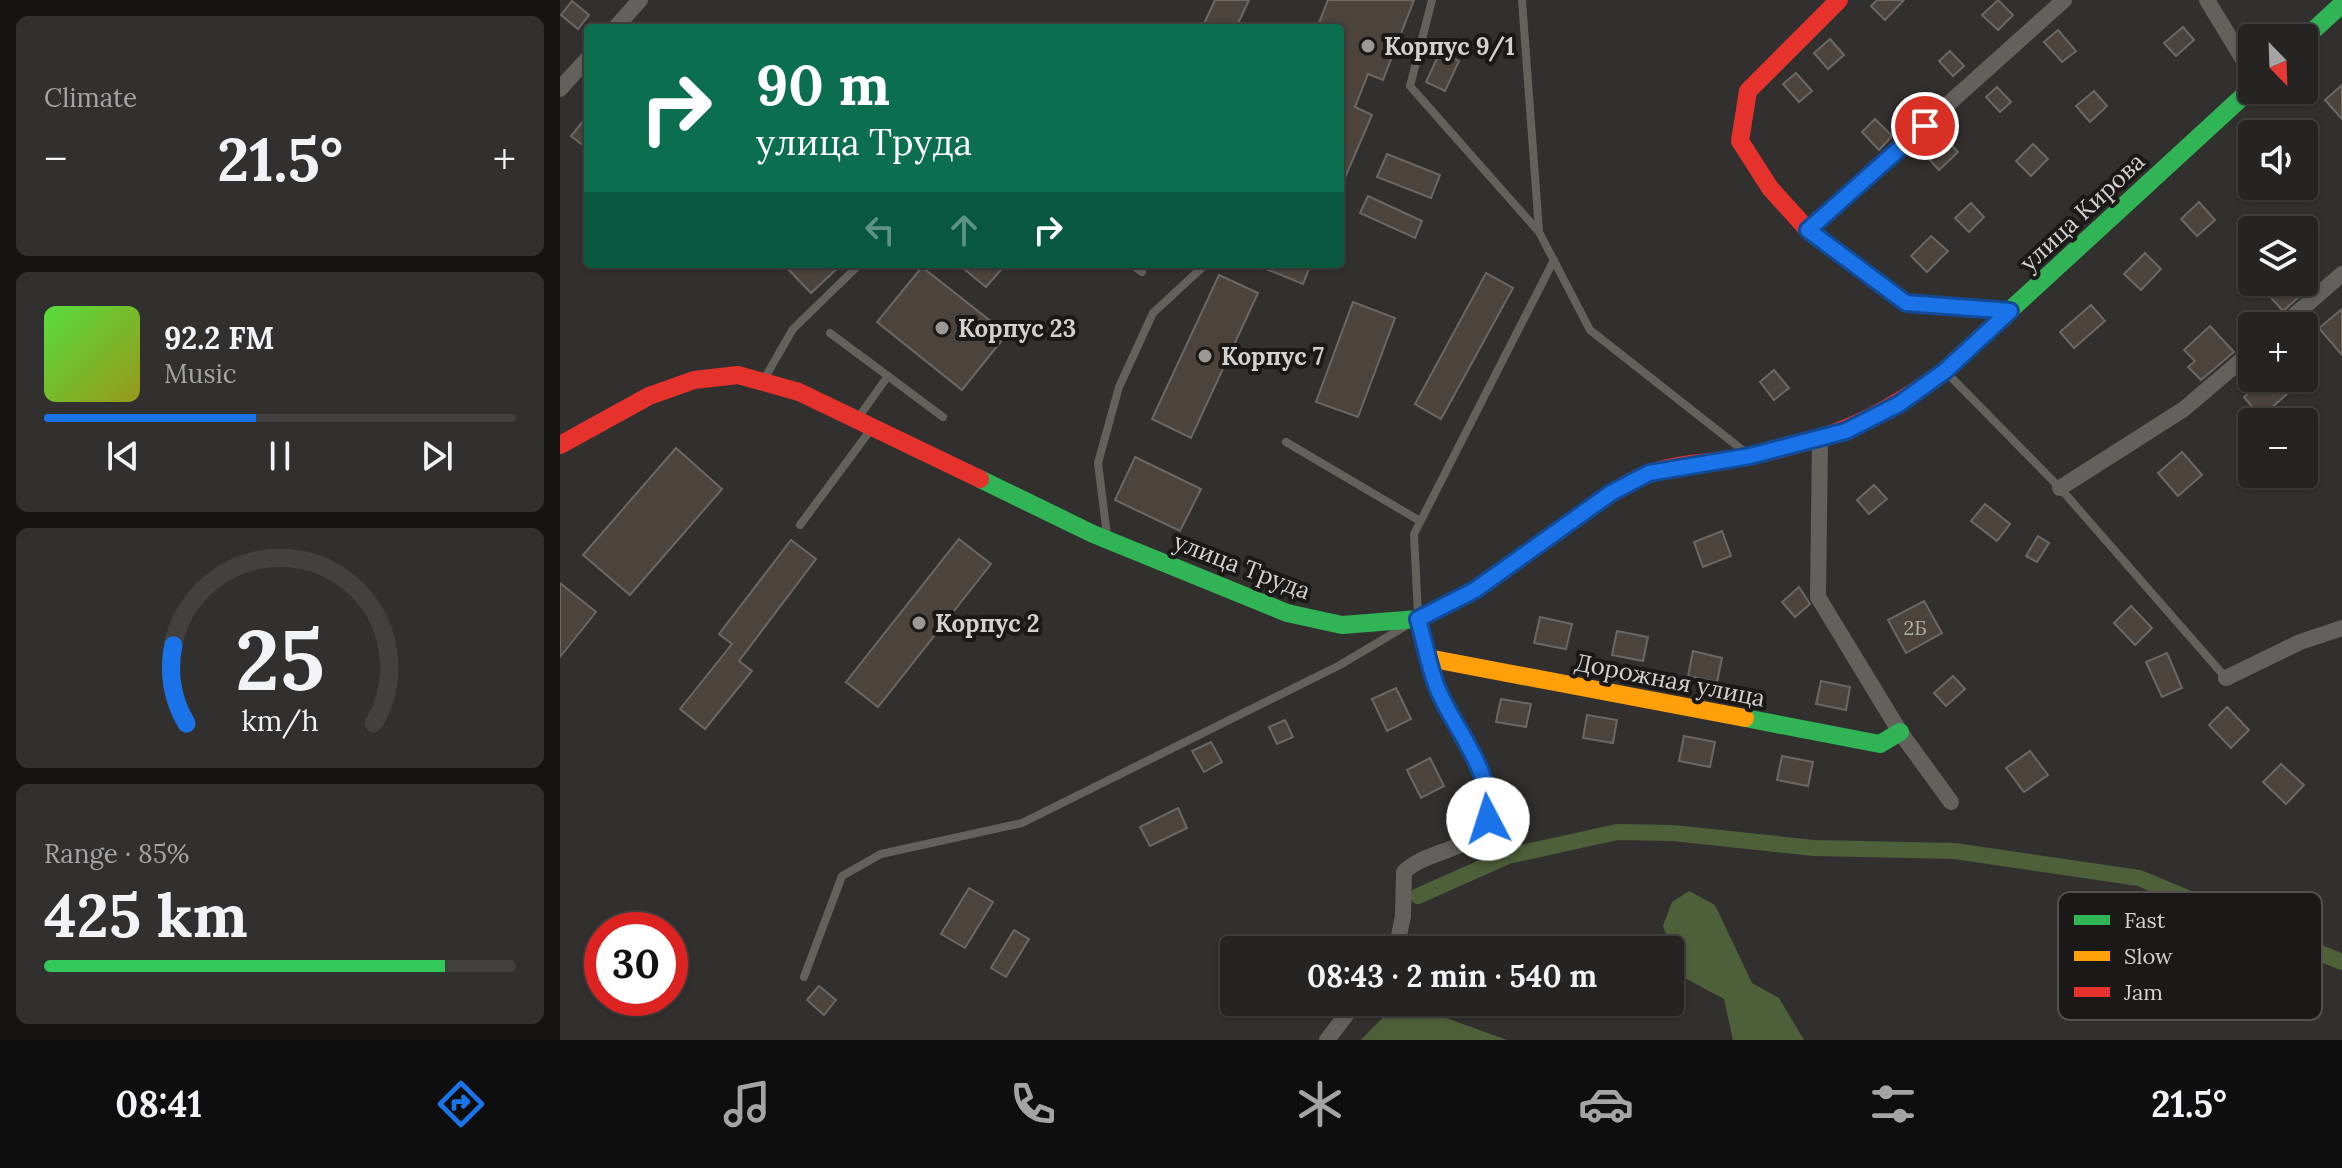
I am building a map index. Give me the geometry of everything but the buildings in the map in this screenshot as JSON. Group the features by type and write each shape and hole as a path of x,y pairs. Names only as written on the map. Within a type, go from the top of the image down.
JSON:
{"street":[{"path":"619,24 640,0"},
{"path":"1839,0 1748,91 1740,141 1770,188 1808,230 1906,303 2010,311"},
{"path":"1808,230 2064,0"},
{"path":"2207,0 2238,51"},
{"path":"2318,26 2342,4"},
{"path":"560,89 584,62"},
{"name":"улица Кирова","path":"1945,371 2238,101"},
{"path":"2298,312 2342,274"},
{"path":"2060,488 2184,409 2238,363"},
{"name":"улица Труда","path":"560,445 649,396 694,380 738,375 799,392 1108,539 1287,613 1342,625 1418,619 1475,590 1611,493 1649,473 1750,456 1846,431 1899,404 1945,371"},
{"path":"1820,438 1818,597 1900,732 1951,802"},
{"path":"1399,936 1403,916 1404,872 1414,862 1477,834 1488,819 1490,804 1483,773 1437,688 1418,619"},
{"path":"2226,678 2300,642 2342,628"},
{"name":"Дорожная улица","path":"1428,658 1880,744 1900,732"},
{"path":"1327,1040 1345,1016"}],"lane":[{"path":"1432,0 1410,86 1539,232 1590,330 1750,456"},
{"path":"1522,0 1539,232"},
{"path":"804,977 842,876 881,854 1022,823 1340,665 1418,619 1414,534 1554,260"},
{"path":"763,382 793,329 856,268"},
{"path":"1136,268 1142,272"},
{"path":"1108,539 1098,463 1119,387 1153,313 1202,268"},
{"path":"830,333 943,417"},
{"path":"1945,371 2060,488 2226,678"},
{"path":"800,525 865,424 888,376"},
{"path":"1286,442 1420,521"}],"shaded area":[{"path":"1689,891 1715,905 1752,983 1779,998 1804,1040 1733,1040 1724,999 1684,978 1684,936 1667,936 1663,926 1672,902"},
{"path":"1384,1016 1441,1016 1507,1040 1361,1040"}],"waterway":[{"path":"1418,896 1508,856 1617,832 1673,833 1814,848 1955,851 2139,878 2173,892"},
{"path":"2322,954 2342,962"}],"traffic: fast":[{"path":"2318,26 2342,4"},
{"path":"1944,371 2238,101"},
{"path":"980,479 1093,534 1287,613 1342,625 1418,619 1475,590 1550,537"},
{"path":"1745,718 1880,744 1900,732"}],"traffic: slow":[{"path":"1428,658 1745,718"}],"traffic: jam":[{"path":"1839,0 1748,91 1740,141 1770,188 1808,230 1906,303 2010,311"},
{"path":"1550,537 1609,494 1647,474 1672,467 1750,456 1829,435 1897,403 1944,371"},
{"path":"560,445 649,396 694,380 738,375 799,392 980,479"}],"place":[{"name":"Корпус 9/1","path":"1368,46"},
{"name":"Корпус 23","path":"942,328"},
{"name":"Корпус 7","path":"1205,356"},
{"name":"Корпус 2","path":"919,623"}],"route":[{"path":"1488,819 1490,804 1483,773 1437,688 1418,619 1475,590 1611,493 1649,473 1750,456 1846,431 1899,404 1945,371 2010,311 1906,303 1808,230 1925,126"}]}
